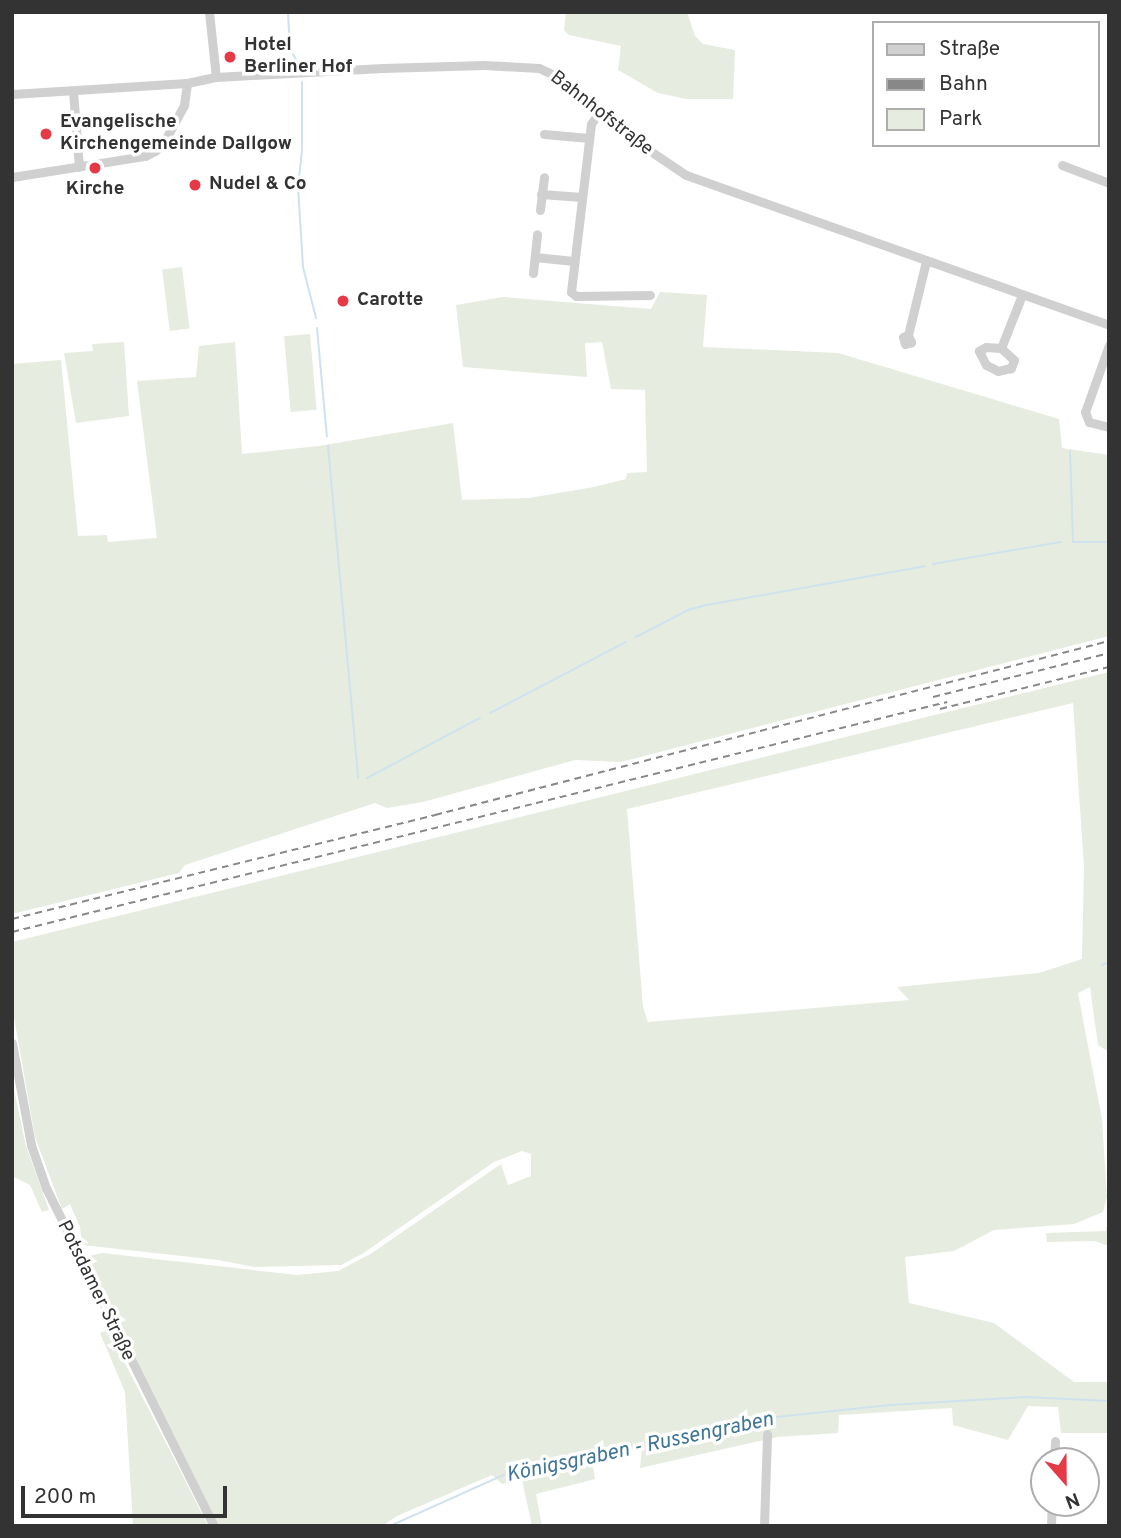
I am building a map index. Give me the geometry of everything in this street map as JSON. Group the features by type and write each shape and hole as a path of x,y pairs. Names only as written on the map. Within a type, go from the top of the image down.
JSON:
{"street":[{"path":"209,12 216,77"},
{"name":"Bahnhofstraße","path":"12,94 187,83 216,77 383,68 529,66 549,72 636,142 686,175 1109,326"},
{"path":"12,177 145,156 155,151 163,144 184,105 187,83"},
{"path":"73,91 79,167"},
{"path":"600,111 591,124 573,295 650,295"},
{"path":"544,134 589,138"},
{"path":"1062,164 1109,183"},
{"path":"540,210 544,177"},
{"path":"542,195 582,197"},
{"path":"533,272 537,234"},
{"path":"536,257 575,261"},
{"path":"908,335 926,261"},
{"path":"1001,348 1022,295"},
{"path":"1109,345 1085,412 1089,422 1109,427"},
{"name":"Potsdamer Straße","path":"12,1044 32,1145 46,1188 214,1526"},
{"path":"764,1526 767,1434"},
{"path":"1055,1441 1055,1447"}],"green space":[{"path":"566,12 687,12 695,36 703,44 735,50 733,99 686,99 658,93 618,70 621,46 569,35 564,30"},
{"path":"182,267 190,329 170,331 162,269"},
{"path":"660,292 707,295 703,347 838,353 1059,419 1062,448 1109,455 1109,636 621,762 575,760 423,802 387,808 375,803 185,865 179,873 12,914 12,364 61,360 78,536 107,535 108,542 157,538 137,381 196,377 199,346 235,342 242,454 319,446 453,423 462,500 529,498 626,479 627,473 647,472 645,390 611,389 602,342 585,343 587,377 463,367 456,305 503,297 651,309"},
{"path":"310,334 317,410 291,412 284,336"},
{"path":"124,342 129,416 76,423 64,353 93,351 92,344"},
{"path":"1109,672 1109,1052 1098,1045 1090,987 1078,993 1102,1119 1107,1197 1103,1212 1074,1224 994,1230 954,1251 905,1257 909,1303 994,1323 1074,1382 1109,1382 1109,1433 1061,1433 1058,1407 1028,1406 1008,1440 953,1425 952,1408 839,1415 838,1433 777,1437 640,1468 642,1447 592,1460 595,1479 536,1494 542,1526 532,1526 522,1480 502,1484 492,1475 397,1516 382,1526 218,1526 87,1264 89,1256 102,1253 297,1275 338,1271 372,1253 501,1164 508,1185 531,1176 531,1154 522,1151 494,1162 362,1254 341,1265 254,1267 218,1260 82,1245 80,1227 70,1204 62,1209 35,1137 12,1006 12,942","holes":["1073,703 1084,868 1082,959 1039,973 897,987 909,1000 648,1022 643,1007 627,809"]},
{"path":"12,1080 26,1146 49,1210 42,1212 30,1185 12,1176"},
{"path":"1109,1213 1109,1246 1095,1241 1047,1242 1046,1233 1106,1231"},
{"path":"108,1330 208,1526 133,1526 125,1392 100,1333"}],"waterway":[{"path":"288,12 290,48 297,62"},
{"path":"302,82 302,150 298,187 303,267 316,318"},
{"path":"317,328 327,437"},
{"path":"328,446 358,778"},
{"path":"1070,451 1073,542 1109,542"},
{"path":"933,564 1061,542"},
{"path":"636,637 688,610 707,605 925,566"},
{"path":"490,713 626,642"},
{"path":"367,778 480,718"},
{"path":"1102,965 1109,962"},
{"name":"Königsgraben - Russengraben","path":"390,1526 508,1473 748,1420 890,1405 1026,1397 1109,1401"}],"railway":[{"path":"12,919 435,815 1109,641"},
{"path":"933,697 1109,653"},
{"path":"940,709 1109,667"},
{"path":"12,932 947,702"}],"place":[{"name":"Hotel Berliner Hof","path":"230,57"},
{"name":"Evangelische Kirchengemeinde Dallgow","path":"46,134"},
{"name":"Kirche","path":"95,168"},
{"name":"Nudel & Co","path":"195,185"},
{"name":"Carotte","path":"343,301"}]}
